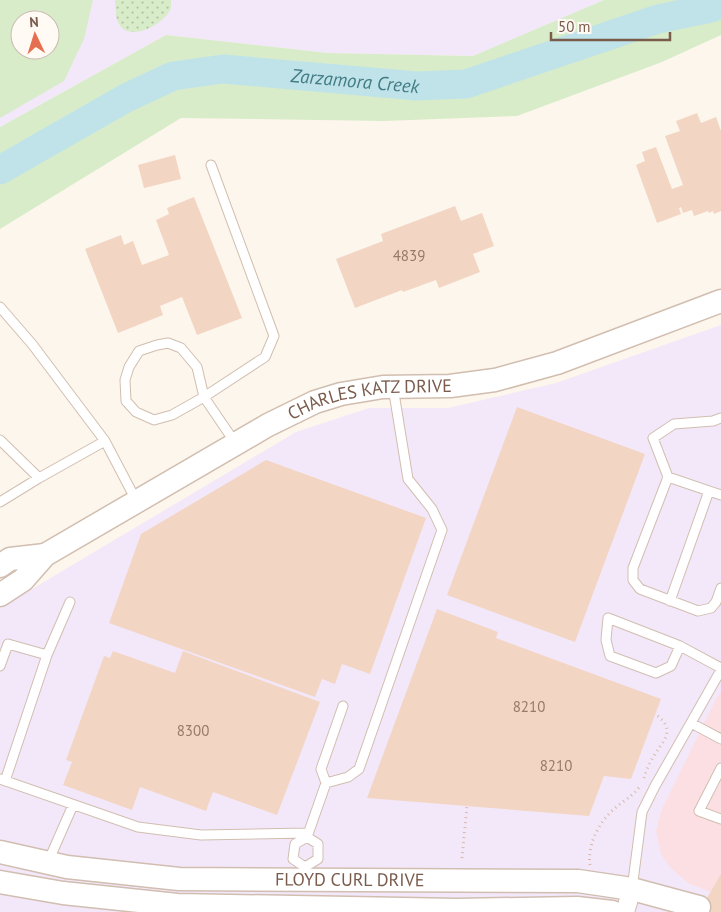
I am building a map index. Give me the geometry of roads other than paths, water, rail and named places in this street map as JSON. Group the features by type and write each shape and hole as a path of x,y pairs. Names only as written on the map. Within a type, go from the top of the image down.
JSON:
{"street":[{"name":"CHARLES KATZ DRIVE","path":"0,595 23,580 45,555 291,412 315,402 341,394 393,386 450,386 494,380 556,363 721,301"},
{"name":"CHARLES KATZ DRIVE","path":"0,566 10,560 45,555"},
{"name":"FLOYD CURL DRIVE","path":"0,852 67,867 179,879 305,873 578,881 632,889 699,907"},
{"path":"304,908 305,873"},
{"name":"FLOYD CURL DRIVE","path":"0,882 64,893 177,906 457,910 577,908 612,912"},
{"path":"625,912 632,889"}],"lane":[{"path":"211,165 274,336 265,357 204,398 172,415 154,420 136,412 126,400 125,380 130,366 140,351 168,342 181,348 197,367 204,398 236,444"},
{"path":"0,308 32,344 105,441 137,502"},
{"path":"326,783 348,777 359,769 442,530 432,509 408,479 393,386"},
{"path":"721,418 713,421 674,424 653,438 668,476 633,568 633,580 640,589 698,611 711,608 716,602 721,588"},
{"path":"0,440 40,478"},
{"path":"0,502 105,441"},
{"path":"668,476 721,495"},
{"path":"670,601 709,491"},
{"path":"70,602 47,655 3,780 138,826 201,835 307,835 318,844 318,859 305,873 293,859 294,844 307,835 326,783 321,769 344,706"},
{"path":"632,889 642,812 691,723 718,680 721,669 680,646 608,618 606,640 610,656 656,673 671,666 680,646"},
{"path":"0,666 8,644 47,655"},
{"path":"691,723 721,739"},
{"path":"721,768 699,811 721,819"},
{"path":"47,863 72,805"}],"waterway":[{"name":"Zarzamora Creek","path":"0,170 126,98 173,76 223,69 417,86 466,84 658,19 711,8 721,3"}]}
